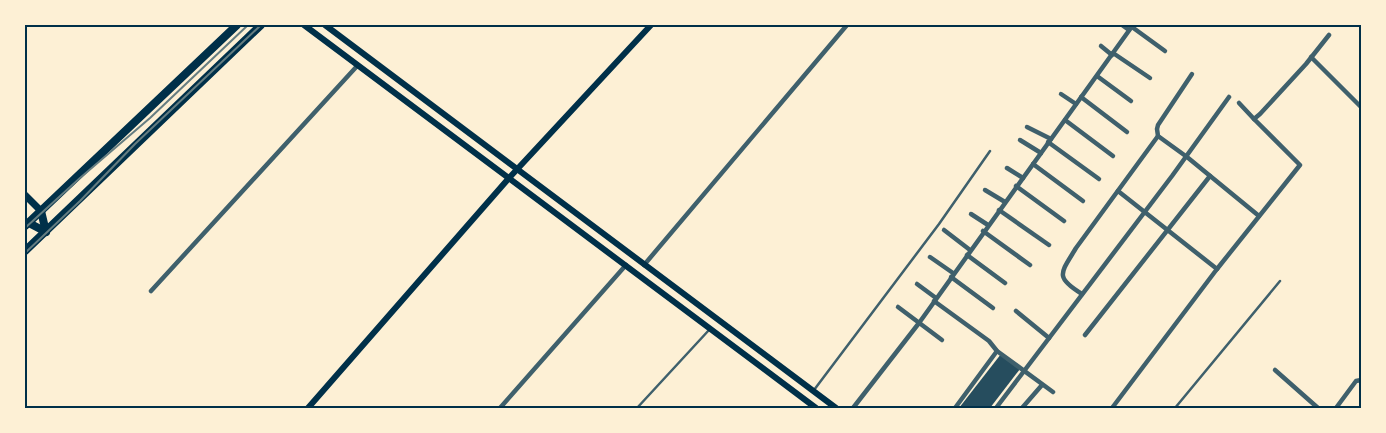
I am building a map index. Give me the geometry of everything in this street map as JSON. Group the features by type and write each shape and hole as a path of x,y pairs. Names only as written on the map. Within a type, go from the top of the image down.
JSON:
{"highway":[{"path":"46,232 26,223 41,211 237,25"},
{"path":"25,251 261,25"},
{"path":"41,211 46,232"}],"main road":[{"path":"304,25 626,265 807,405 816,408"},
{"path":"325,25 836,408"},
{"path":"308,408 517,169 651,25"},
{"path":"25,195 41,211"}],"street":[{"path":"644,265 847,25"},
{"path":"1122,25 1131,27 1165,51"},
{"path":"853,408 919,322 1131,27"},
{"path":"1254,119 1306,64 1330,35"},
{"path":"1101,46 1150,78"},
{"path":"1311,57 1361,106"},
{"path":"151,291 358,65"},
{"path":"1082,294 1068,286 1065,282 1063,277 1064,268 1076,248 1158,136 1158,125 1192,74"},
{"path":"1097,76 1131,101"},
{"path":"1061,94 1076,104"},
{"path":"1081,97 1126,132"},
{"path":"996,408 1146,212 1229,97"},
{"path":"1112,408 1258,216 1300,165 1239,104"},
{"path":"1064,120 1113,156"},
{"path":"1027,127 1050,140 1099,179"},
{"path":"1158,136 1258,216"},
{"path":"1020,140 1041,153"},
{"path":"1033,164 1083,201"},
{"path":"1007,168 1022,178"},
{"path":"1085,335 1210,176"},
{"path":"1016,186 1064,221"},
{"path":"986,190 1005,202"},
{"path":"1118,190 1217,269"},
{"path":"999,210 1049,245"},
{"path":"971,214 988,225"},
{"path":"944,230 970,250"},
{"path":"983,231 1030,265"},
{"path":"967,255 1005,283"},
{"path":"930,257 993,308"},
{"path":"500,408 626,265"},
{"path":"917,284 988,341 997,351 1052,392"},
{"path":"898,307 942,340"},
{"path":"1016,311 1049,338"},
{"path":"710,329 717,320"},
{"path":"954,408 997,351"},
{"path":"1275,370 1318,408"},
{"path":"1336,408 1356,381 1361,380"},
{"path":"1022,408 1042,385"}],"lane":[{"path":"813,391 939,224 990,150"},
{"path":"1175,408 1280,281"},
{"path":"637,408 710,329"}],"building":[{"path":"1001,354 1020,369 990,408 959,408"}],"railway":[{"path":"25,228 150,118 248,25"},
{"path":"25,253 80,201 135,144 261,25"}]}
